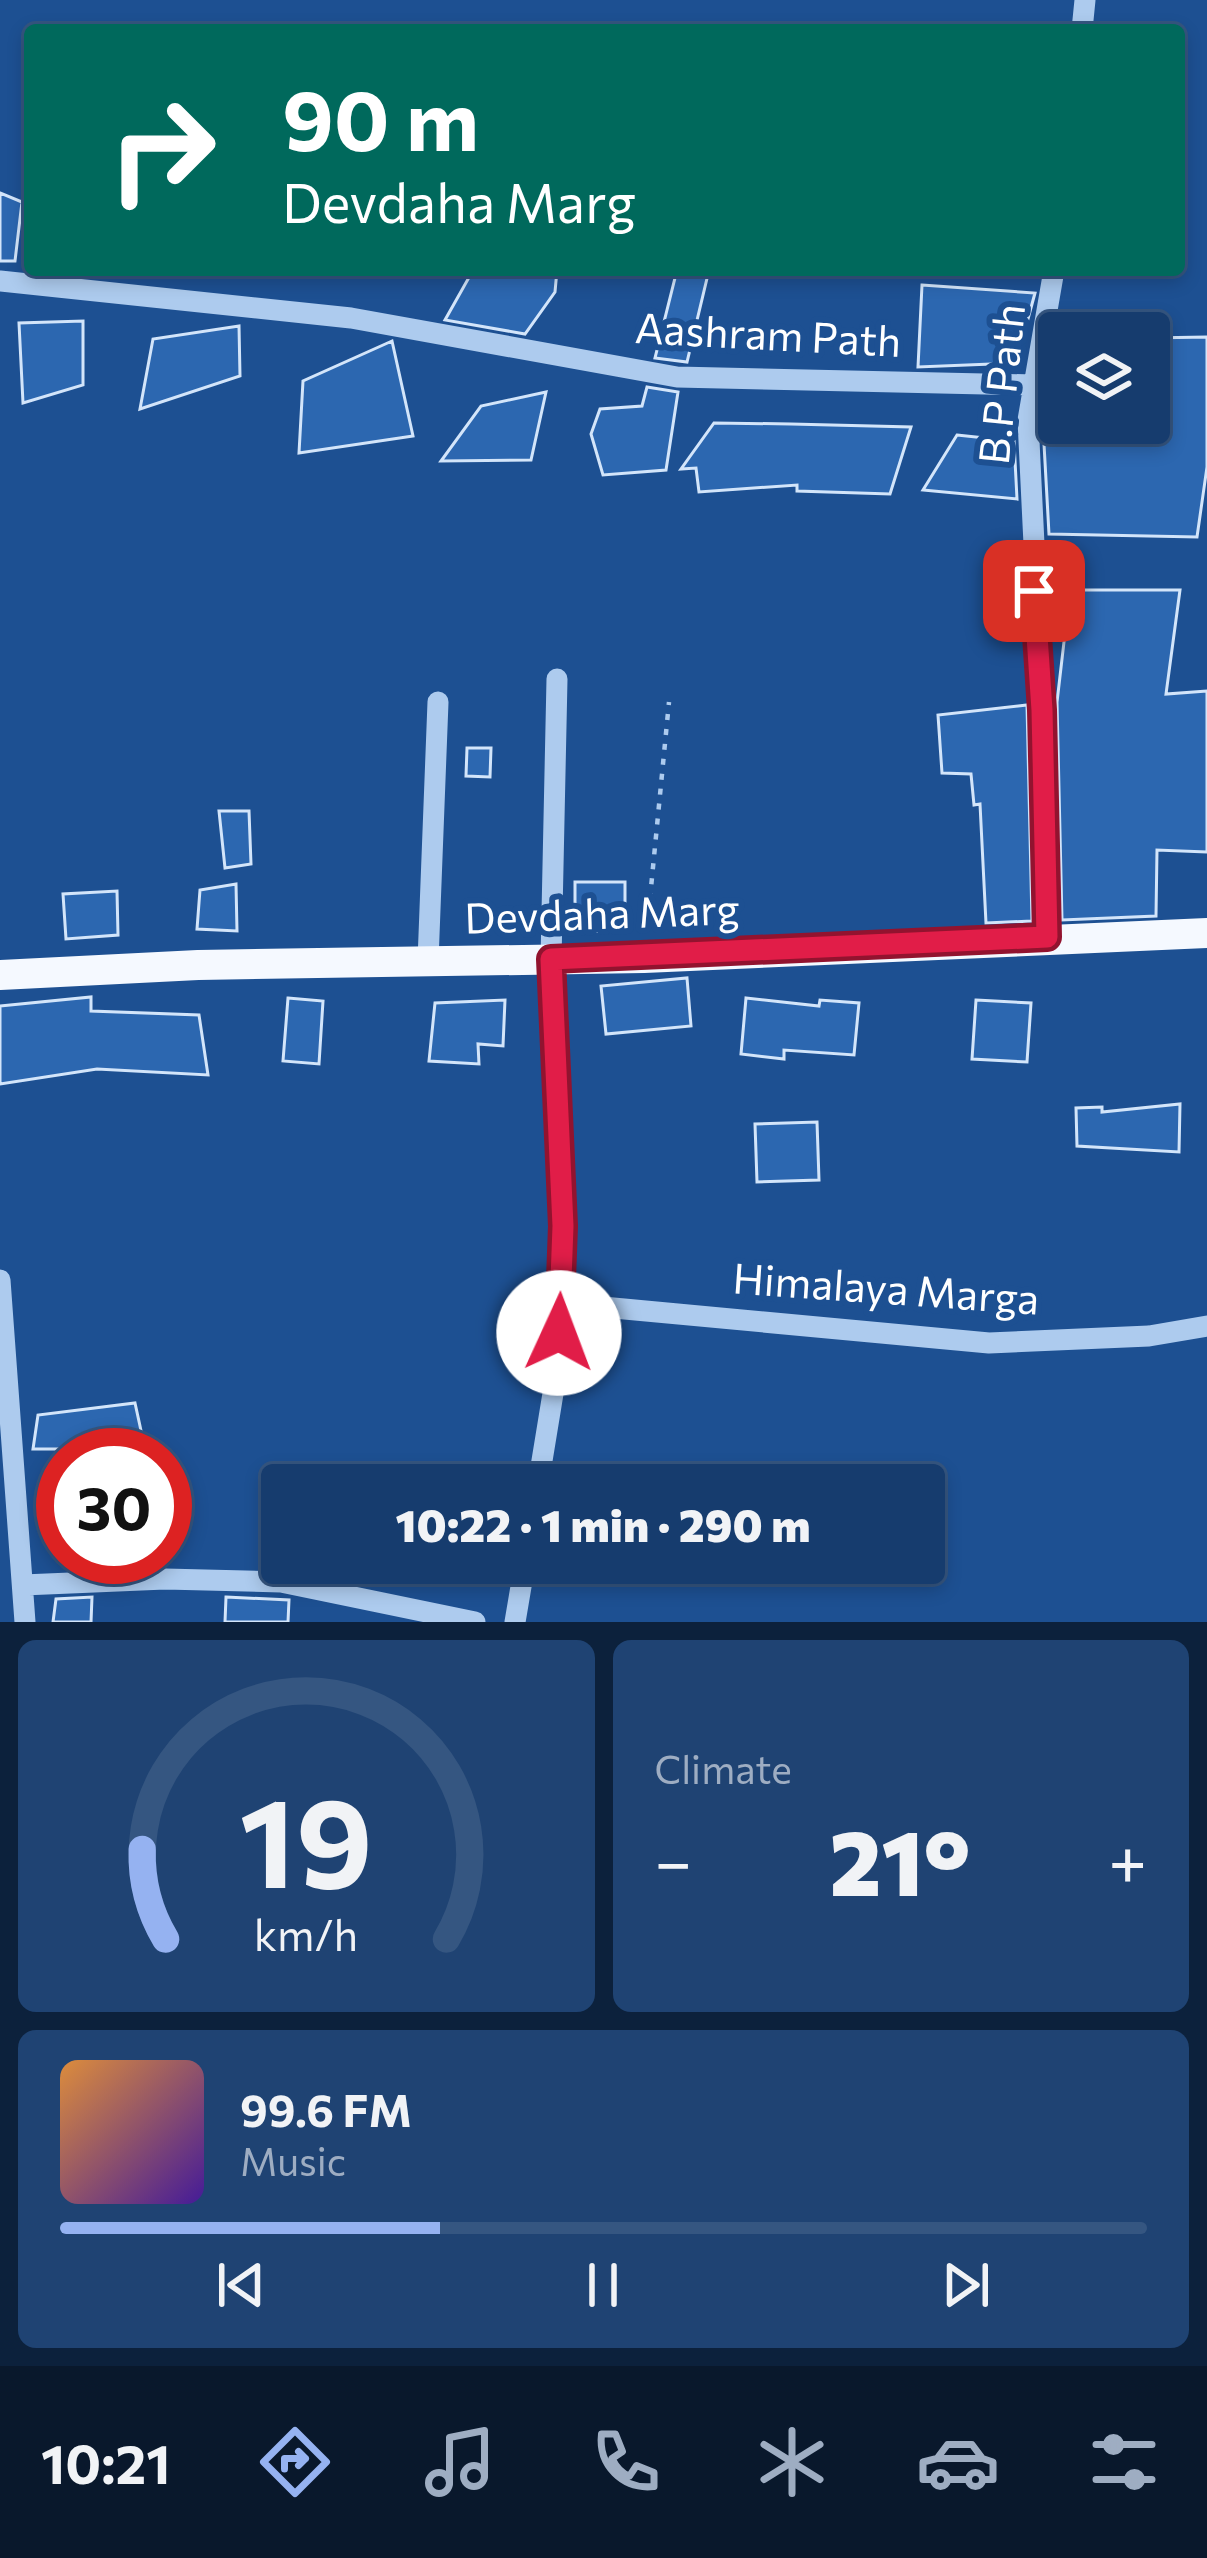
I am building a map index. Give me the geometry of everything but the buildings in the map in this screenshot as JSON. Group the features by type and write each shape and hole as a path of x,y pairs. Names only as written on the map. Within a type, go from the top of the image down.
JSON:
{"main road":[{"name":"Devdaha Marg","path":"0,975 644,958 1207,933"}],"street":[{"name":"B.P Path","path":"1047,937 1028,420 1053,276"},
{"name":"Aashram Path","path":"0,281 351,318 677,377 1034,386"},
{"path":"541,1464 558,1363 563,1226 551,959 557,679"},
{"path":"428,961 438,702"},
{"path":"0,1280 25,1622"},
{"name":"Himalaya Marga","path":"560,1303 988,1342 1149,1336 1207,1326"},
{"path":"23,1585 165,1579 281,1582 475,1622"},
{"path":"515,1622 521,1584"}],"path":[{"path":"644,958 669,701"}],"route":[{"path":"559,1333 563,1226 551,959 1047,937 1034,591"}]}
